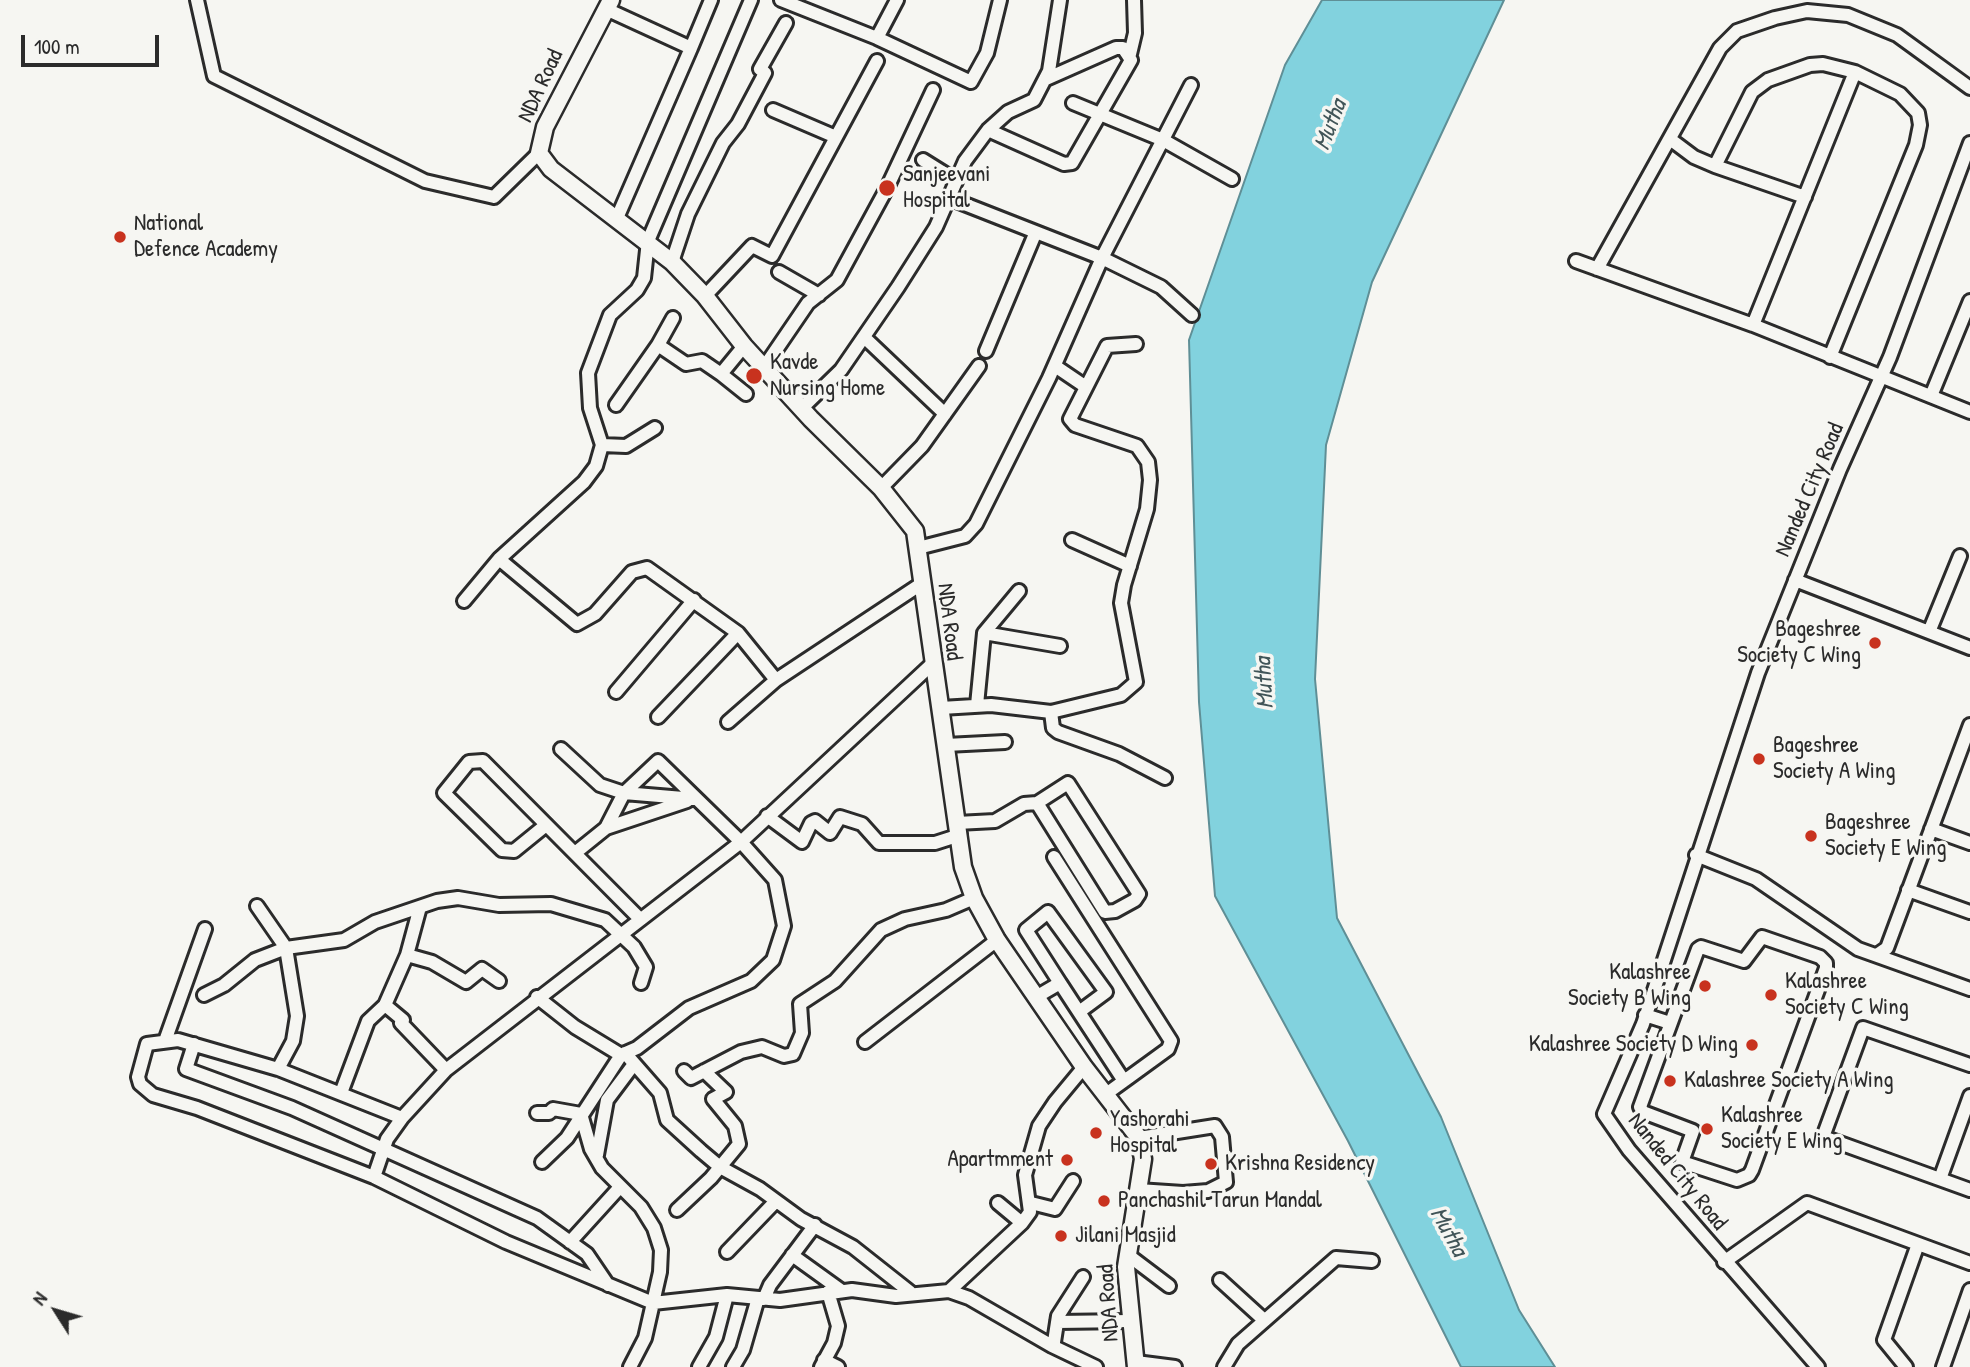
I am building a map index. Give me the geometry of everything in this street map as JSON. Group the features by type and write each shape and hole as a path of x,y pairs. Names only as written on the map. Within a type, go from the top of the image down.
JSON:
{"main road":[{"name":"NDA Road","path":"609,5 545,127 540,153 551,169 672,262 705,296 744,346 881,488 915,531 932,664 959,829 962,867 974,898 997,940 1084,1067 1139,1139 1143,1159 1128,1255 1130,1321 1136,1364"}],"street":[{"path":"197,0 214,76 425,181 495,197 540,153"},
{"path":"617,218 711,0"},
{"path":"464,601 499,559 584,482 596,466 602,445 590,408 588,373 610,315 637,290 644,278 648,241 751,0"},
{"path":"781,0 877,37 971,82 987,53 999,0"},
{"path":"877,37 897,0"},
{"path":"802,408 841,370 864,337 936,227 956,180 988,131 1008,112 1034,100 1046,79 1060,0"},
{"path":"988,131 1064,164 1072,163 1130,66 1135,33 1134,0"},
{"path":"609,5 691,48"},
{"path":"1597,269 1720,48 1737,32 1775,18 1807,11 1848,15 1881,27 1970,88"},
{"path":"672,262 688,214 723,143 738,124 765,73 760,69 786,23"},
{"path":"1046,79 1116,48 1123,48 1130,54"},
{"path":"705,296 752,246 772,256 877,61"},
{"path":"1715,166 1745,104 1758,86 1810,65 1823,64 1855,72 1909,101 1918,113 1920,125 1916,145 1830,357"},
{"path":"1753,326 1855,72"},
{"path":"918,548 965,536 972,531 1055,366 1102,258 1191,85"},
{"path":"765,366 808,303 837,280 887,187 933,90"},
{"path":"1073,103 1163,140 1232,180"},
{"path":"773,110 836,137"},
{"path":"1670,139 1694,157 1805,197"},
{"name":"Nanded City Road","path":"1818,1367 1621,1141 1604,1114 1644,1020 1758,673 1881,377 1970,143"},
{"path":"923,160 956,180"},
{"path":"949,198 1035,234 1102,258 1161,287 1192,315"},
{"path":"985,351 1035,234"},
{"path":"1576,261 1753,326 1970,412"},
{"path":"779,272 819,295"},
{"path":"1931,397 1970,301"},
{"path":"616,405 658,345 673,318"},
{"path":"864,337 945,414"},
{"path":"941,708 977,705 1051,712 1121,695 1136,682 1121,603 1129,566 1147,509 1150,480 1148,462 1137,446 1072,423 1070,419 1107,346 1136,344"},
{"path":"658,345 686,364 702,361 746,394"},
{"path":"720,374 744,346"},
{"path":"881,488 922,446 979,366"},
{"path":"1055,366 1086,387"},
{"path":"602,445 626,446 655,428"},
{"path":"1072,540 1129,566"},
{"path":"1929,632 1960,556"},
{"path":"499,559 577,624 584,623 595,614 640,568 647,568 738,633 776,680"},
{"path":"1795,580 1970,648"},
{"path":"728,722 776,680 921,584"},
{"path":"977,705 984,633 1019,591"},
{"path":"616,692 694,600"},
{"path":"658,717 738,633"},
{"path":"984,633 1060,646"},
{"path":"373,1177 383,1149 401,1118 446,1070 537,997 741,842 932,664"},
{"path":"1051,712 1053,728 1058,732 1119,754 1165,778"},
{"path":"1877,956 1887,948 1970,725"},
{"path":"946,745 1005,742"},
{"path":"561,749 600,785 624,793 695,799"},
{"path":"546,825 514,851 502,850 444,793 469,762 483,761 640,919"},
{"path":"542,1162 567,1138 623,1054 689,1008 744,985 773,960 784,926 775,880 741,842 657,761 624,793 606,828"},
{"path":"767,816 802,842 811,822 815,821 830,833 840,817 862,824 879,843 935,843 959,829 995,821 1024,804 1037,803 1068,783 1139,894 1135,900 1115,911 1105,912 1037,803"},
{"path":"575,853 606,828 695,799"},
{"path":"1931,829 1970,843"},
{"path":"1696,855 1756,879 1858,949 1970,989"},
{"path":"1054,857 1171,1041 1168,1049 1106,1094"},
{"path":"1908,890 1970,912"},
{"path":"204,995 224,985 255,960 286,948 344,940 375,922 458,898 499,905 551,904 606,920 634,947 646,967 641,983"},
{"path":"684,1072 691,1078 741,1052 762,1047 784,1056 793,1054 802,1033 800,1004 835,981 881,930 905,919 946,910 974,898"},
{"path":"257,906 286,948 297,1016 293,1041 278,1069"},
{"path":"341,1093 368,1021 385,1005 407,956 420,907"},
{"path":"1079,1012 1106,992 1048,912 1026,930 1059,983 1124,1081"},
{"path":"165,1041 205,929"},
{"path":"1762,937 1819,957 1826,963 1761,1146 1749,1175 1742,1179 1682,1162 1693,1131 1641,1111 1668,1028 1700,947 1744,961 1762,937"},
{"path":"865,1042 997,940"},
{"path":"407,956 432,962 466,982 482,969 499,981"},
{"path":"1036,997 1059,983"},
{"path":"537,997 575,1027 623,1054 634,1064 660,1093 667,1120 720,1167 853,1247 910,1292"},
{"path":"385,1005 403,1020 401,1023 446,1070"},
{"path":"1644,1020 1668,1028"},
{"path":"1970,1065 1863,1028 1823,1137 1970,1190"},
{"path":"401,1118 278,1069 177,1040 147,1044 138,1077 140,1084 153,1095 197,1108 373,1177 506,1242 653,1303 727,1295 761,1298 842,1291 896,1296 910,1292 949,1291 969,1298 1057,1349 1096,1367"},
{"path":"194,1044 186,1069 292,1108 528,1214 587,1254 608,1286"},
{"path":"597,1159 602,1116 607,1100 634,1064"},
{"path":"949,1291 1022,1223 1030,1212 1031,1203 1025,1175 1039,1126 1084,1067"},
{"path":"677,1210 739,1144 735,1126 713,1099 726,1092 704,1071"},
{"path":"1940,1179 1970,1096"},
{"path":"537,1113 550,1113 553,1109 581,1114"},
{"path":"581,1114 597,1159 647,1216 658,1241 661,1260 653,1303 645,1338 631,1367"},
{"path":"1137,1196 1208,1191 1226,1182 1222,1137 1215,1126 1139,1139"},
{"path":"1031,1203 1055,1209 1073,1181"},
{"path":"570,1242 620,1186"},
{"path":"727,1252 776,1201"},
{"path":"998,1203 1022,1223"},
{"path":"1724,1262 1807,1203 1970,1263"},
{"path":"733,1367 743,1350 761,1298 815,1225"},
{"path":"1906,1367 1884,1340 1918,1244"},
{"path":"792,1255 842,1291"},
{"path":"1128,1255 1169,1286"},
{"path":"1224,1367 1238,1344 1336,1258 1372,1261"},
{"path":"1054,1342 1057,1322 1066,1300 1083,1278"},
{"path":"1220,1280 1264,1320"},
{"path":"1943,1367 1970,1290"},
{"path":"828,1292 838,1326 829,1365"},
{"path":"699,1367 716,1337 727,1295"},
{"path":"1057,1322 1130,1321"},
{"path":"1136,1364 1175,1367"}],"water":[{"name":"Mutha","path":"1322,0 1504,0 1372,282 1326,445 1315,679 1337,918 1441,1117 1519,1310 1555,1367 1461,1367 1348,1141 1215,896 1199,702 1189,340 1285,65"}],"place":[{"name":"Sanjeevani Hospital","path":"887,188"},
{"name":"National Defence Academy","path":"120,237"},
{"name":"Kavde Nursing Home","path":"754,376"},
{"name":"Bageshree Society C Wing","path":"1875,643"},
{"name":"Bageshree Society A Wing","path":"1759,759"},
{"name":"Bageshree Society E Wing","path":"1811,836"},
{"name":"Kalashree Society B Wing","path":"1705,986"},
{"name":"Kalashree Society C Wing","path":"1771,995"},
{"name":"Kalashree Society D Wing","path":"1752,1045"},
{"name":"Kalashree Society A Wing","path":"1670,1081"},
{"name":"Kalashree Society E Wing","path":"1707,1129"},
{"name":"Yashorahi Hospital","path":"1096,1133"},
{"name":"Apartmment","path":"1067,1160"},
{"name":"Krishna Residency","path":"1211,1164"},
{"name":"Panchashil Tarun Mandal","path":"1104,1201"},
{"name":"Jilani Masjid","path":"1061,1236"}]}
